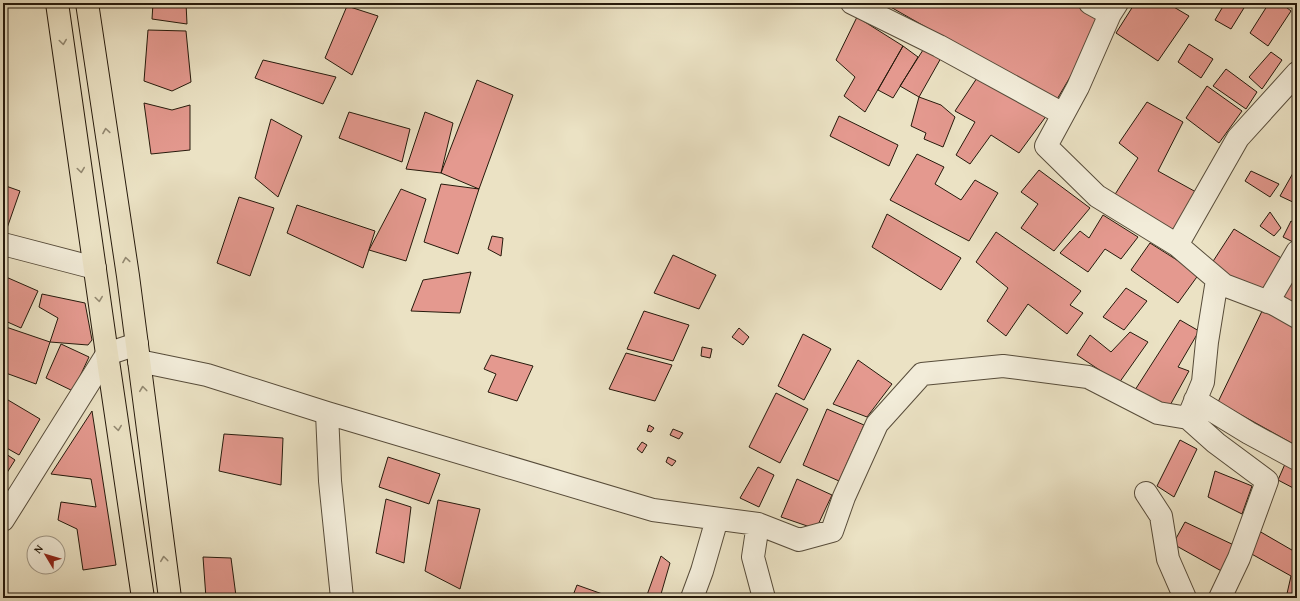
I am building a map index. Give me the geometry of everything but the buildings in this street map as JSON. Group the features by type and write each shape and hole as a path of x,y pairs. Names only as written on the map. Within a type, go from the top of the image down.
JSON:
{"main road":[{"path":"57,3 143,598"},
{"path":"87,3 138,353 170,598"}],"street":[{"path":"852,3 939,46 1063,114"},
{"path":"1090,3 1113,9 1078,87 1046,146 1097,196 1177,245 1224,285 1268,302 1297,317"},
{"path":"1177,245 1238,138 1295,78"},
{"path":"3,244 95,268"},
{"path":"1268,302 1297,252"},
{"path":"1192,409 1203,382 1207,342 1217,280"},
{"path":"6,509 107,354 138,353 327,413 653,510 758,524 798,540 832,531 844,497 877,424 922,374 1003,366 1088,377 1158,413 1192,409 1249,433 1297,459"},
{"path":"1192,409 1216,443 1267,481 1239,558 1220,598"},
{"path":"327,413 330,481 342,598"},
{"path":"1146,493 1161,516 1168,559 1184,598"},
{"path":"692,598 702,571 717,519"},
{"path":"758,524 753,557 764,598"},
{"path":"757,571 780,598"}]}
